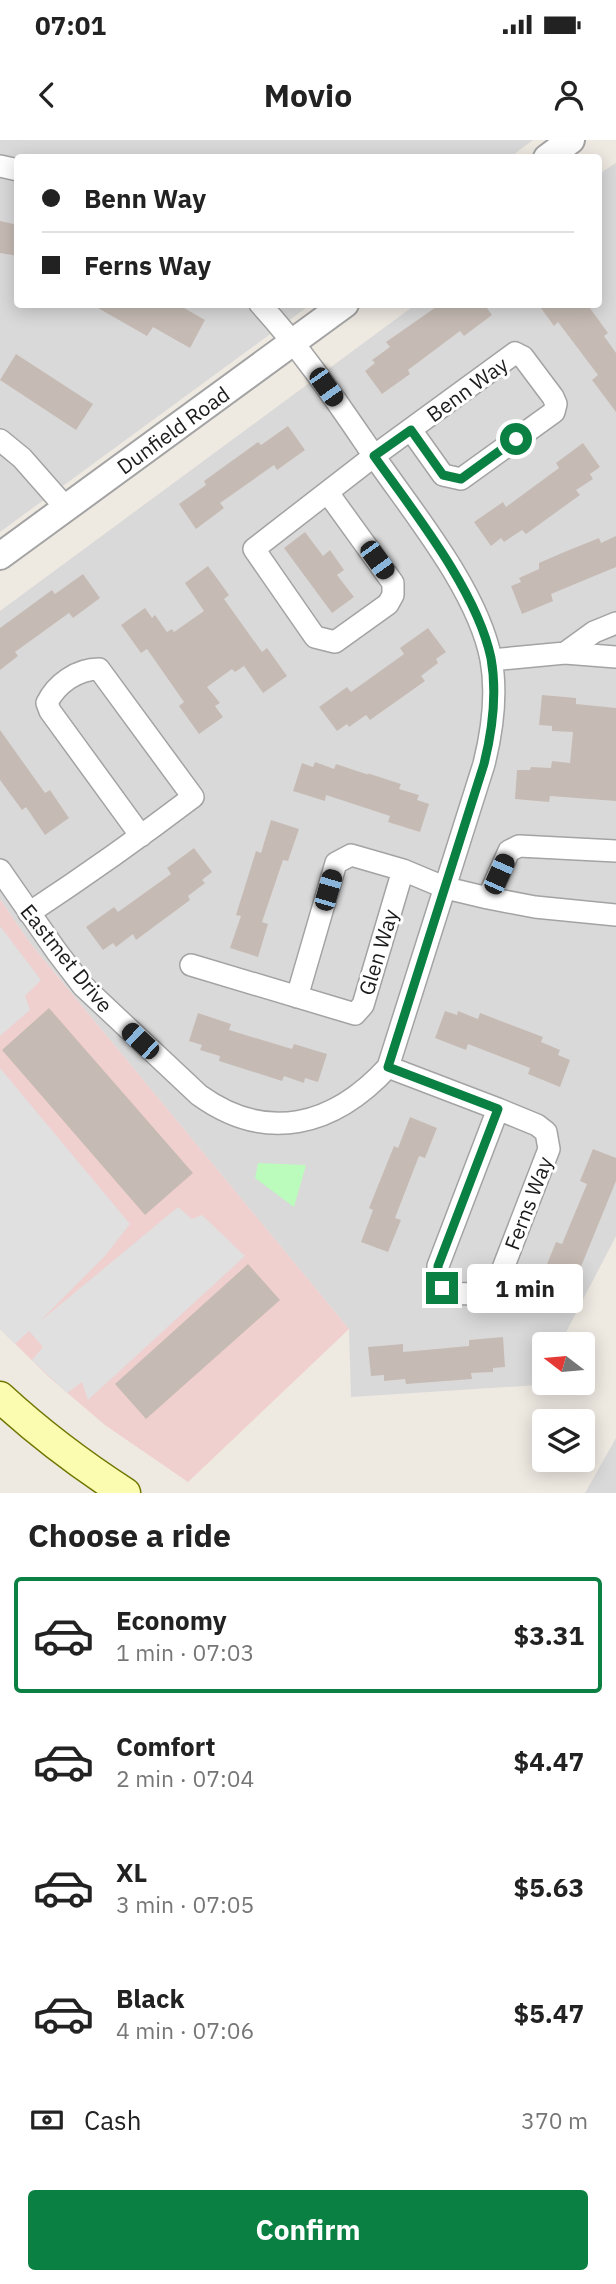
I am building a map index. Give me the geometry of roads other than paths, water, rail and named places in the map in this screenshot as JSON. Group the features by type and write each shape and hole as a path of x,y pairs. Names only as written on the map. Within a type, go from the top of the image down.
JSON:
{"main road":[{"path":"0,1397 68,1455 125,1493"}],"street":[{"path":"552,154 571,140"},
{"name":"Eastmet Drive","path":"0,870 57,952 101,1005 199,1096 233,1116 273,1124 316,1116 349,1102 368,1089 388,1067 475,799 488,746 492,715 491,660 479,621 454,572 294,342 264,308"},
{"name":"Dunfield Road","path":"0,556 340,308"},
{"name":"Benn Way","path":"328,493 393,583 393,595 388,604 335,642 315,637 254,549 374,456 515,353 523,357 556,404 554,412 461,479 443,475 411,430"},
{"path":"0,440 22,458 66,508"},
{"path":"565,653 594,632 616,623"},
{"path":"491,660 565,653 616,657"},
{"path":"29,913 100,867 193,797 99,669 79,672 67,679 51,695 47,703 50,711 141,836"},
{"path":"488,898 509,851 519,846 616,851"},
{"path":"297,997 336,863 351,855 403,870 446,888 488,898 535,908 616,915"},
{"name":"Glen Way","path":"191,965 355,1014 363,1004 403,870"},
{"name":"Ferns Way","path":"388,1067 498,1109 537,1125 546,1132 549,1149 495,1289 452,1293 442,1288 438,1280 438,1266 498,1109"}]}
